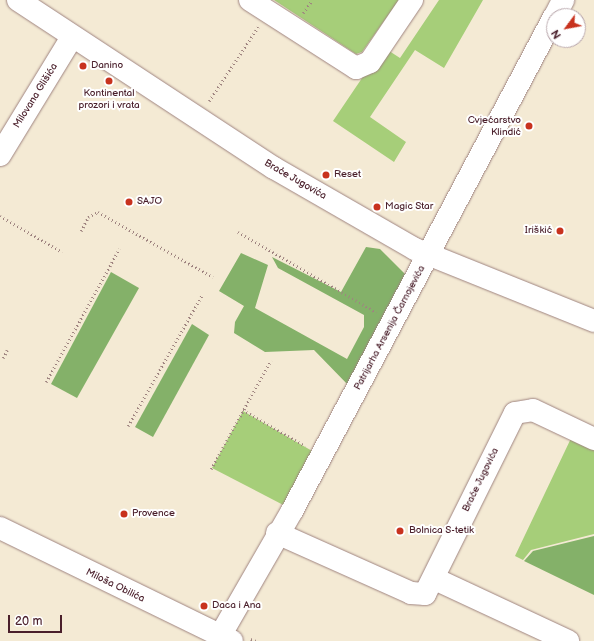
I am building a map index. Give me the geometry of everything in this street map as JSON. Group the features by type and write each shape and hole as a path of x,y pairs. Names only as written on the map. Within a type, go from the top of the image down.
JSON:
{"street":[{"name":"Braće Jugovića","path":"18,0 72,37 274,168 429,256 594,321"},
{"path":"250,0 356,68 366,66 383,44 412,0"},
{"name":"Patrijarha Arsenija Čarnojevića","path":"226,639 277,533 322,456 546,32"},
{"name":"Milovana Glišića","path":"0,155 72,37"},
{"name":"Braće Jugovića","path":"435,579 515,413 532,410 594,439"},
{"name":"Miloša Obilića","path":"0,528 226,639"},
{"path":"277,533 411,594 425,594 435,579 568,641"}],"path":[{"path":"197,118 269,12"},
{"path":"81,231 88,217 98,212 213,277"},
{"path":"0,216 62,252"},
{"path":"238,232 391,324"},
{"path":"46,382 120,249"},
{"path":"128,426 202,296"},
{"path":"3,358 7,350"},
{"path":"211,469 271,360"},
{"path":"243,410 322,456"}],"green space":[{"path":"274,0 399,0 362,52 356,54"},
{"path":"439,0 483,0 444,68 415,50 370,117 406,142 394,162 333,121 383,47 400,58"},
{"path":"366,247 380,249 409,278 350,387 314,350 265,352 234,333 235,322 244,306 219,291 241,253 268,265 255,308 347,359 364,327 364,315 278,268 272,257 341,292"},
{"path":"111,272 139,288 77,398 51,384"},
{"path":"192,324 209,335 153,437 135,427"},
{"path":"243,411 319,455 291,509 212,468"},
{"path":"574,432 594,441 594,534 531,550 523,560 515,556"},
{"path":"594,536 594,595 524,561 533,551"}],"place":[{"name":"Danino","path":"83,66"},
{"name":"Kontinental prozori i vrata","path":"109,81"},
{"name":"Cvjećarstvo Klindić","path":"529,126"},
{"name":"Reset","path":"326,175"},
{"name":"SAJO","path":"129,202"},
{"name":"Magic Star","path":"377,207"},
{"name":"Iriškić","path":"560,231"},
{"name":"Provence","path":"124,514"},
{"name":"Bolnica S-tetik","path":"400,531"},
{"name":"Daca i Ana","path":"204,606"}]}
